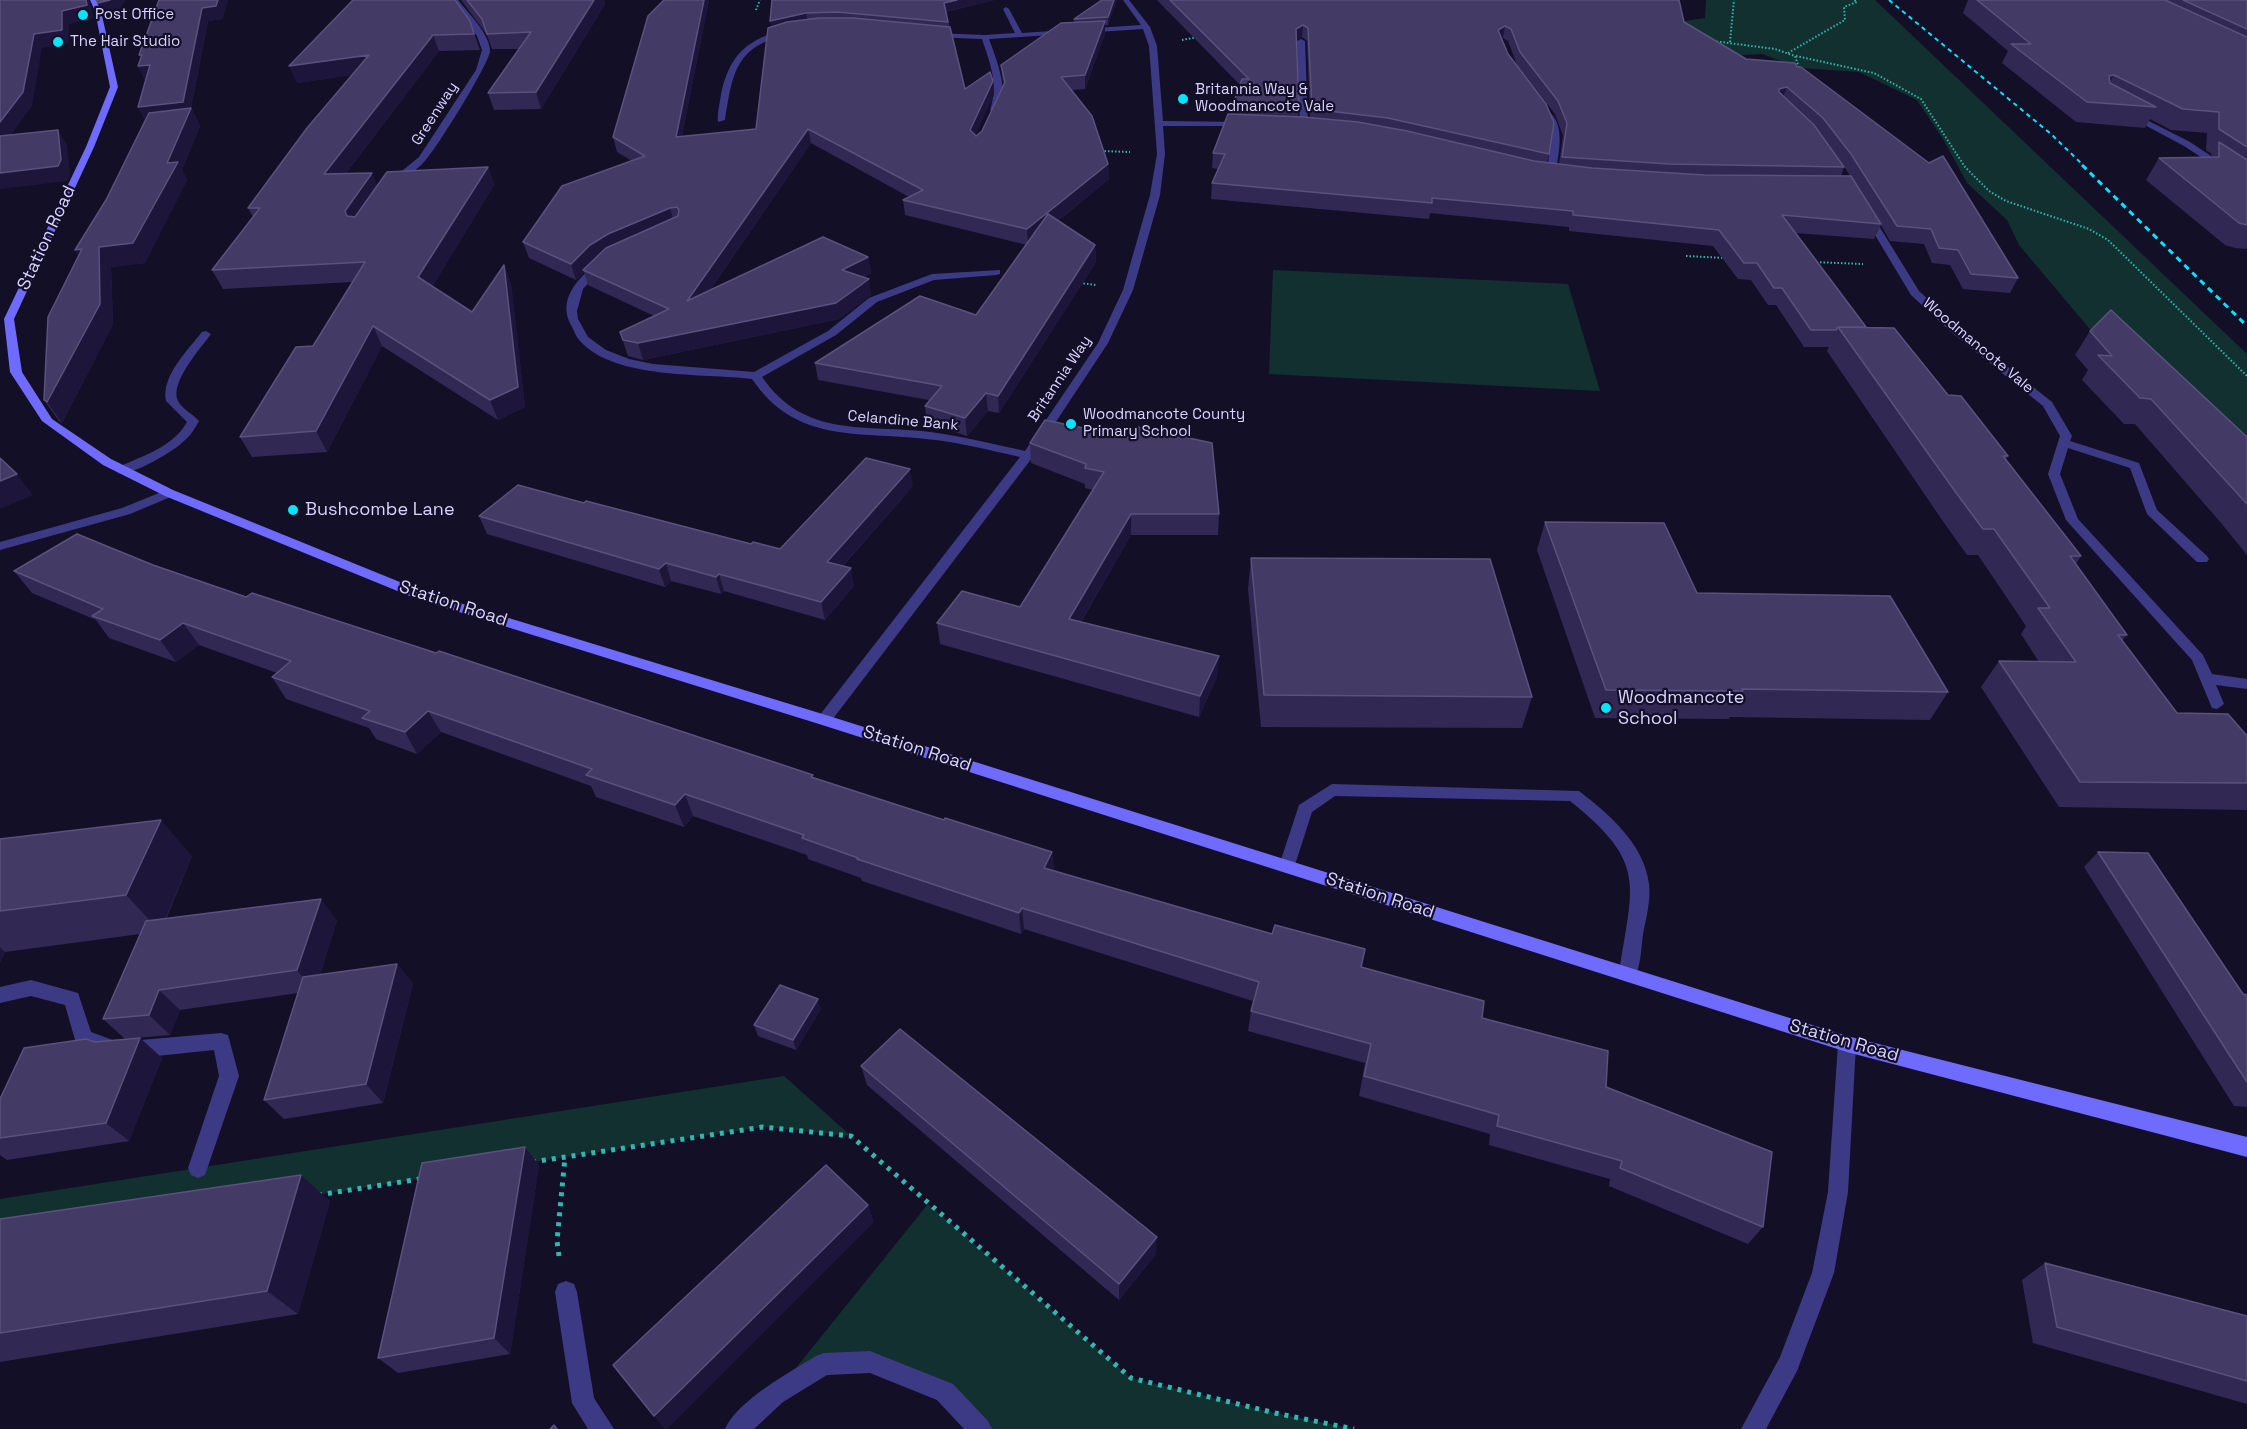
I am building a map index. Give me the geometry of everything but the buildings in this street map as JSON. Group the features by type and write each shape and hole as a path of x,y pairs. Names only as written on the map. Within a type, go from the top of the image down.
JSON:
{"street":[{"name":"Station Road","path":"93,0 98,11 114,87 90,147 9,319 16,372 48,421 122,470 169,493 422,596 824,720 1847,1044 2247,1147"},
{"name":"Greenway","path":"386,190 422,159 480,70 486,50 481,36 455,0"},
{"name":"Britannia Way","path":"824,720 1028,455 1103,343 1128,290 1155,195 1161,154 1153,46 1146,27 1126,0"},
{"path":"1006,9 1019,34"},
{"path":"926,34 985,37 1146,27"},
{"path":"721,120 727,79 731,69 745,51 764,38 796,30"},
{"path":"985,37 1000,94 992,115"},
{"path":"1301,41 1304,125"},
{"path":"1541,106 1549,115 1557,136 1551,174"},
{"path":"2124,110 2187,144 2247,184"},
{"path":"1159,123 1257,124"},
{"path":"1292,125 1314,127"},
{"path":"1540,172 1563,175"},
{"name":"Woodmancote Vale","path":"1862,205 1915,293 1955,330 2048,404 2066,436 2064,443"},
{"path":"611,259 587,275 577,289 572,302 572,316 576,328 584,339 597,349 635,364 684,371 732,372 756,376 831,333 873,300 932,277 996,272"},
{"path":"122,470 173,445 190,429 193,421 172,402 170,389 176,376 206,334"},
{"name":"Celandine Bank","path":"756,376 772,398 784,408 818,424 858,433 915,434 947,438 1028,455"},
{"path":"2202,559 2151,511 2135,466 2064,443 2054,474 2072,520 2198,658 2217,704"},
{"path":"0,546 126,511 169,493"},
{"path":"2206,678 2247,684"},
{"path":"1287,866 1305,809 1332,790 1573,795 1604,819 1627,848 1641,884 1628,974"},
{"path":"0,995 31,988 72,999 83,1037 118,1051 222,1041 229,1076 198,1168"},
{"path":"1753,1429 1790,1363 1822,1273 1838,1192 1847,1044"},
{"path":"566,1292 583,1403 602,1429"},
{"path":"737,1429 775,1394 824,1364 870,1362 945,1392 980,1429"}],"path":[{"path":"1730,42 1734,0"},
{"path":"1788,53 1845,20 1844,7 1857,2 1854,0"},
{"path":"1153,46 1207,35"},
{"path":"1706,40 1788,53 1874,73 1921,99 1965,167 1989,191 2006,201 2089,229 2108,240 2247,376"},
{"path":"1795,56 1801,75"},
{"path":"1092,151 1161,154"},
{"path":"1686,256 1734,258"},
{"path":"1805,261 1899,266"},
{"path":"1073,282 1128,290"},
{"path":"529,1163 763,1127 851,1136 1131,1378 1354,1429"},
{"path":"564,1157 557,1241 566,1292"},
{"path":"306,1197 423,1179"}],"green space":[{"path":"1706,0 1875,0 2247,354 2247,445 2099,340 2019,245 2007,220 1967,183 1943,139 1917,100 1859,72 1801,68 1762,54 1687,58 1637,28 1705,18"},
{"path":"1273,270 1568,284 1600,391 1269,374"},
{"path":"784,1076 851,1136 763,1127 0,1243 0,1199"},
{"path":"928,1204 1131,1378 1275,1413 1354,1429 980,1429 945,1392 870,1362 824,1364 775,1394"}],"railway":[{"path":"1889,0 2051,134 2084,166"},
{"path":"2082,165 2247,326"}],"place":[{"name":"Post Office","path":"83,15"},
{"name":"The Hair Studio","path":"58,42"},
{"name":"Britannia Way & Woodmancote Vale","path":"1183,99"},
{"name":"Woodmancote County Primary School","path":"1071,424"},
{"name":"Bushcombe Lane","path":"293,510"},
{"name":"Woodmancote School","path":"1606,708"}]}
